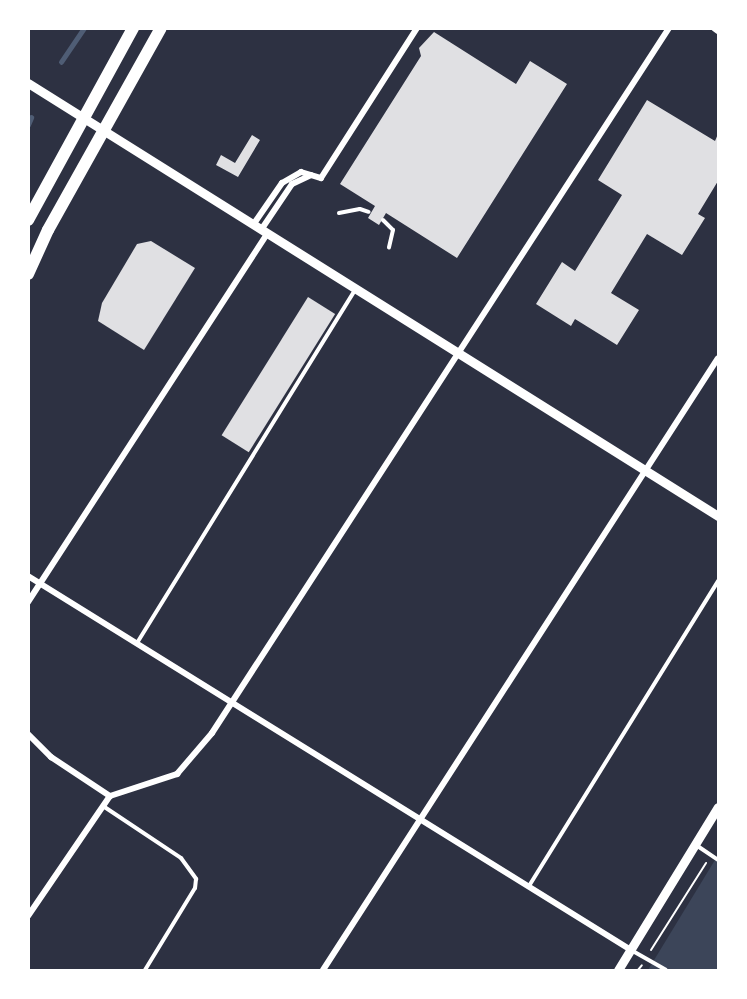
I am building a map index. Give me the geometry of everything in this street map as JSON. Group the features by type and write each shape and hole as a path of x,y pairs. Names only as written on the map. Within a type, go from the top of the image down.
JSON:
{"highway":[{"path":"28,220 133,28"},
{"path":"28,274 48,230 161,28"}],"street":[{"path":"28,602 260,230 292,184 311,175 321,178 417,28"},
{"path":"28,916 110,796 177,774 212,733 230,701 456,352 669,28"},
{"path":"714,28 718,31"},
{"path":"28,83 718,516"},
{"path":"323,970 718,358"},
{"path":"28,576 631,950"},
{"path":"28,734 51,757 110,796"},
{"path":"618,970 718,807"}],"lane":[{"path":"339,213 360,209 369,212"},
{"path":"383,220 393,230 389,248"},
{"path":"137,644 356,289"},
{"path":"528,886 718,581"},
{"path":"103,807 181,858 196,879 195,888 145,970"},
{"path":"696,845 718,860"},
{"path":"631,950 666,970"}],"path":[{"path":"638,970 711,855"}],"shaded area":[{"path":"718,855 718,970 648,970"}],"building":[{"path":"434,32 516,84 530,61 567,84 457,258 386,213 379,225 368,218 375,206 340,184 421,56 419,48"},
{"path":"647,100 715,141 718,134 718,181 698,214 705,218 682,255 647,234 611,293 639,310 617,345 575,319 571,326 536,304 562,262 575,271 622,195 598,180"},
{"path":"252,135 260,140 238,177 216,165 221,155 235,163"},
{"path":"151,241 195,268 144,350 98,321 102,303 137,244"},
{"path":"308,297 335,314 249,452 222,435"}],"waterway":[{"path":"61,62 84,28"},
{"path":"28,125 31,118"}]}
